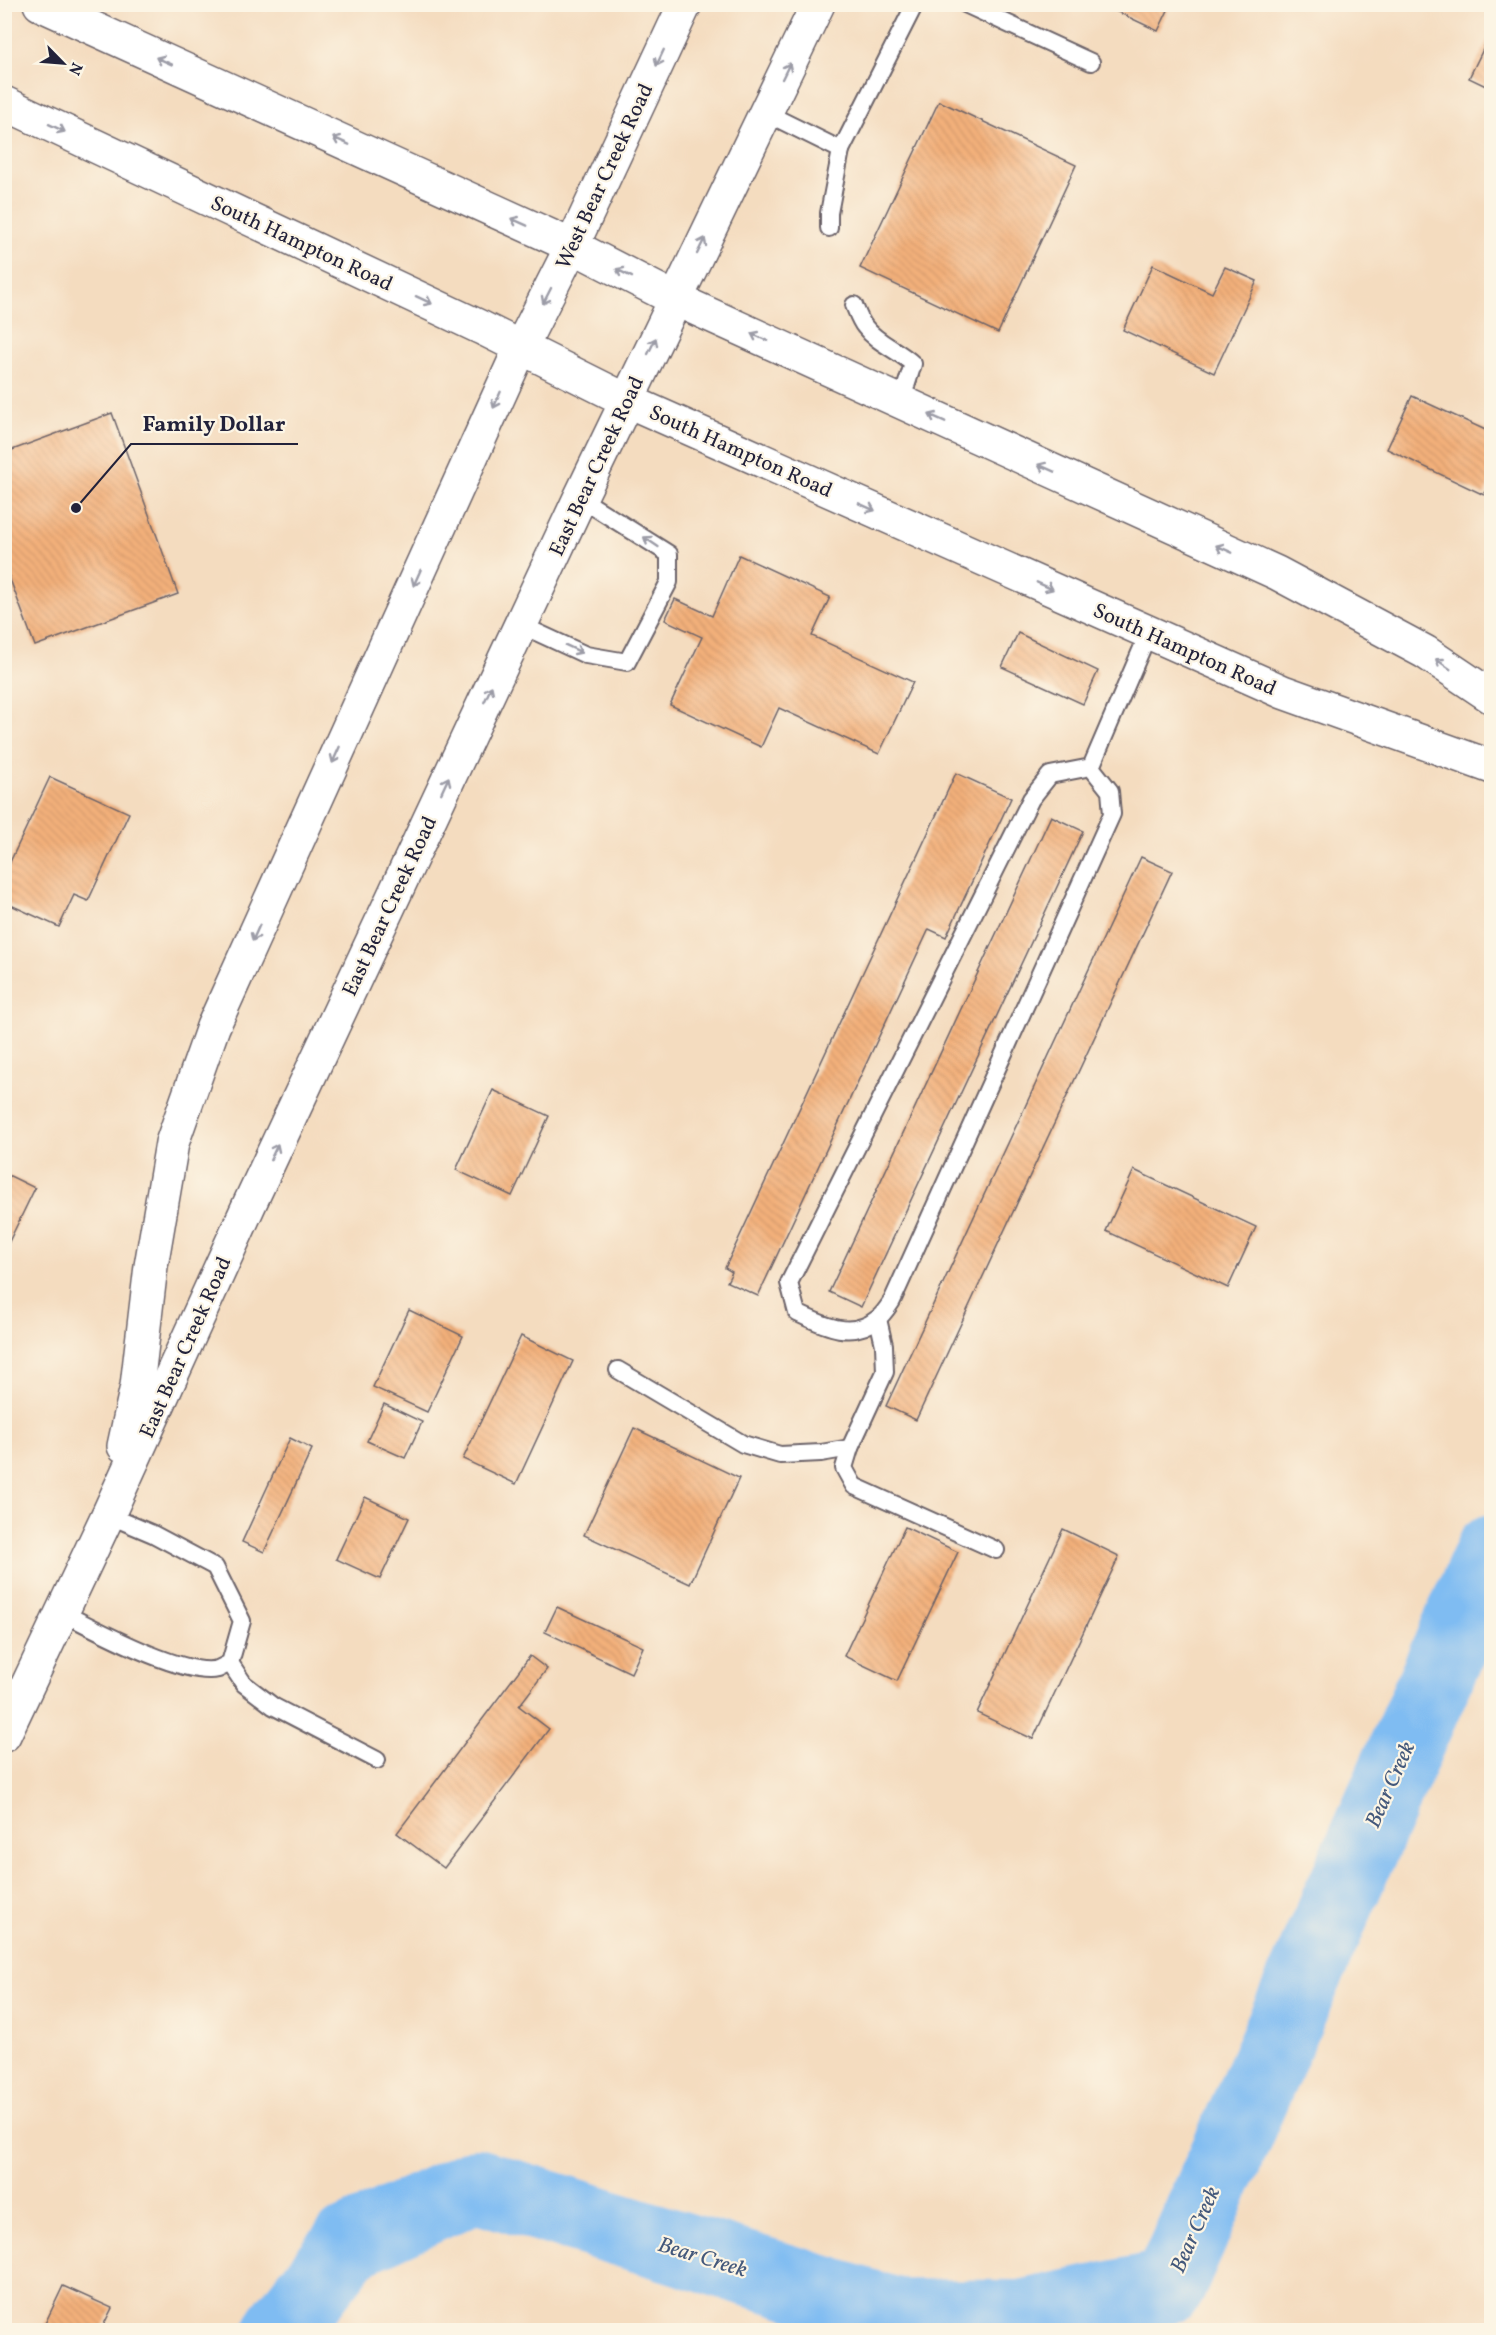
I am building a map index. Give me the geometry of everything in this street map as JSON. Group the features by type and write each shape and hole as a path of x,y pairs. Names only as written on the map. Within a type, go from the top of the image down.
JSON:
{"main road":[{"path":"40,4 572,246 675,299 1277,573 1425,651 1491,697"},
{"name":"West Bear Creek Road","path":"521,346 572,246 685,4"},
{"path":"675,299 818,4"},
{"name":"South Hampton Road","path":"4,103 521,346 626,400 1283,692 1491,767"},
{"name":"East Bear Creek Road","path":"4,1735 108,1515 249,1205 675,299"},
{"name":"East Bear Creek Road","path":"108,1515 137,1386 151,1266 172,1143 213,1027 521,346"}],"lane":[{"path":"829,228 829,213 841,150 915,4"},
{"path":"965,4 1091,62"},
{"path":"766,113 841,150"},
{"path":"854,305 864,326 884,344 901,352 913,364 902,402"},
{"path":"521,625 586,655 627,662 669,582 669,554 580,498"},
{"path":"1091,767 1149,632"},
{"path":"1091,767 1110,791 1112,814 892,1301 878,1319 860,1329 831,1329 797,1313 789,1282 1031,799 1050,775 1091,767"},
{"path":"878,1319 884,1345 885,1372 850,1448 844,1468 854,1486 996,1550"},
{"path":"618,1370 743,1444 780,1455 821,1453 850,1448"},
{"path":"108,1515 153,1534 215,1567 242,1621 230,1663 244,1684 273,1706 377,1760"},
{"path":"61,1612 108,1636 181,1666 216,1669 230,1663"}],"building":[{"path":"1101,4 1171,4 1158,31"},
{"path":"1492,31 1492,89 1469,78"},
{"path":"939,101 1076,165 998,333 860,268"},
{"path":"1153,265 1212,293 1225,267 1257,281 1214,373 1123,330"},
{"path":"1412,396 1492,433 1492,479 1484,495 1387,449"},
{"path":"112,413 178,594 35,646 4,563 4,453"},
{"path":"739,555 830,597 812,636 913,682 879,754 779,708 761,747 670,705 702,637 665,620 675,599 712,616"},
{"path":"1018,633 1098,671 1083,704 1002,667"},
{"path":"956,773 1011,798 946,937 929,929 758,1296 727,1282 732,1272 725,1268"},
{"path":"50,777 129,813 88,901 74,895 59,927 4,902 4,875"},
{"path":"1051,816 1083,831 861,1307 829,1292"},
{"path":"1141,857 1172,871 916,1420 886,1406"},
{"path":"493,1090 549,1116 512,1196 456,1170"},
{"path":"1134,1170 1256,1227 1228,1288 1106,1231"},
{"path":"4,1173 35,1188 4,1252"},
{"path":"409,1310 463,1336 427,1412 373,1387"},
{"path":"521,1336 573,1361 516,1484 463,1459"},
{"path":"384,1404 422,1422 405,1458 367,1441"},
{"path":"634,1428 739,1478 690,1584 584,1535"},
{"path":"290,1438 312,1449 264,1552 242,1542"},
{"path":"365,1497 409,1518 380,1579 336,1559"},
{"path":"905,1527 958,1552 897,1681 844,1656"},
{"path":"1063,1529 1119,1556 1033,1739 977,1713"},
{"path":"557,1607 643,1647 631,1673 545,1632"},
{"path":"530,1656 547,1669 519,1706 549,1729 444,1868 397,1833"},
{"path":"63,2286 112,2308 101,2330 42,2330"}],"waterway":[{"name":"Bear Creek","path":"281,2330 349,2243 476,2185 900,2316 1021,2317 1169,2286 1492,1551"}],"place":[{"name":"Family Dollar","path":"76,508"}]}
